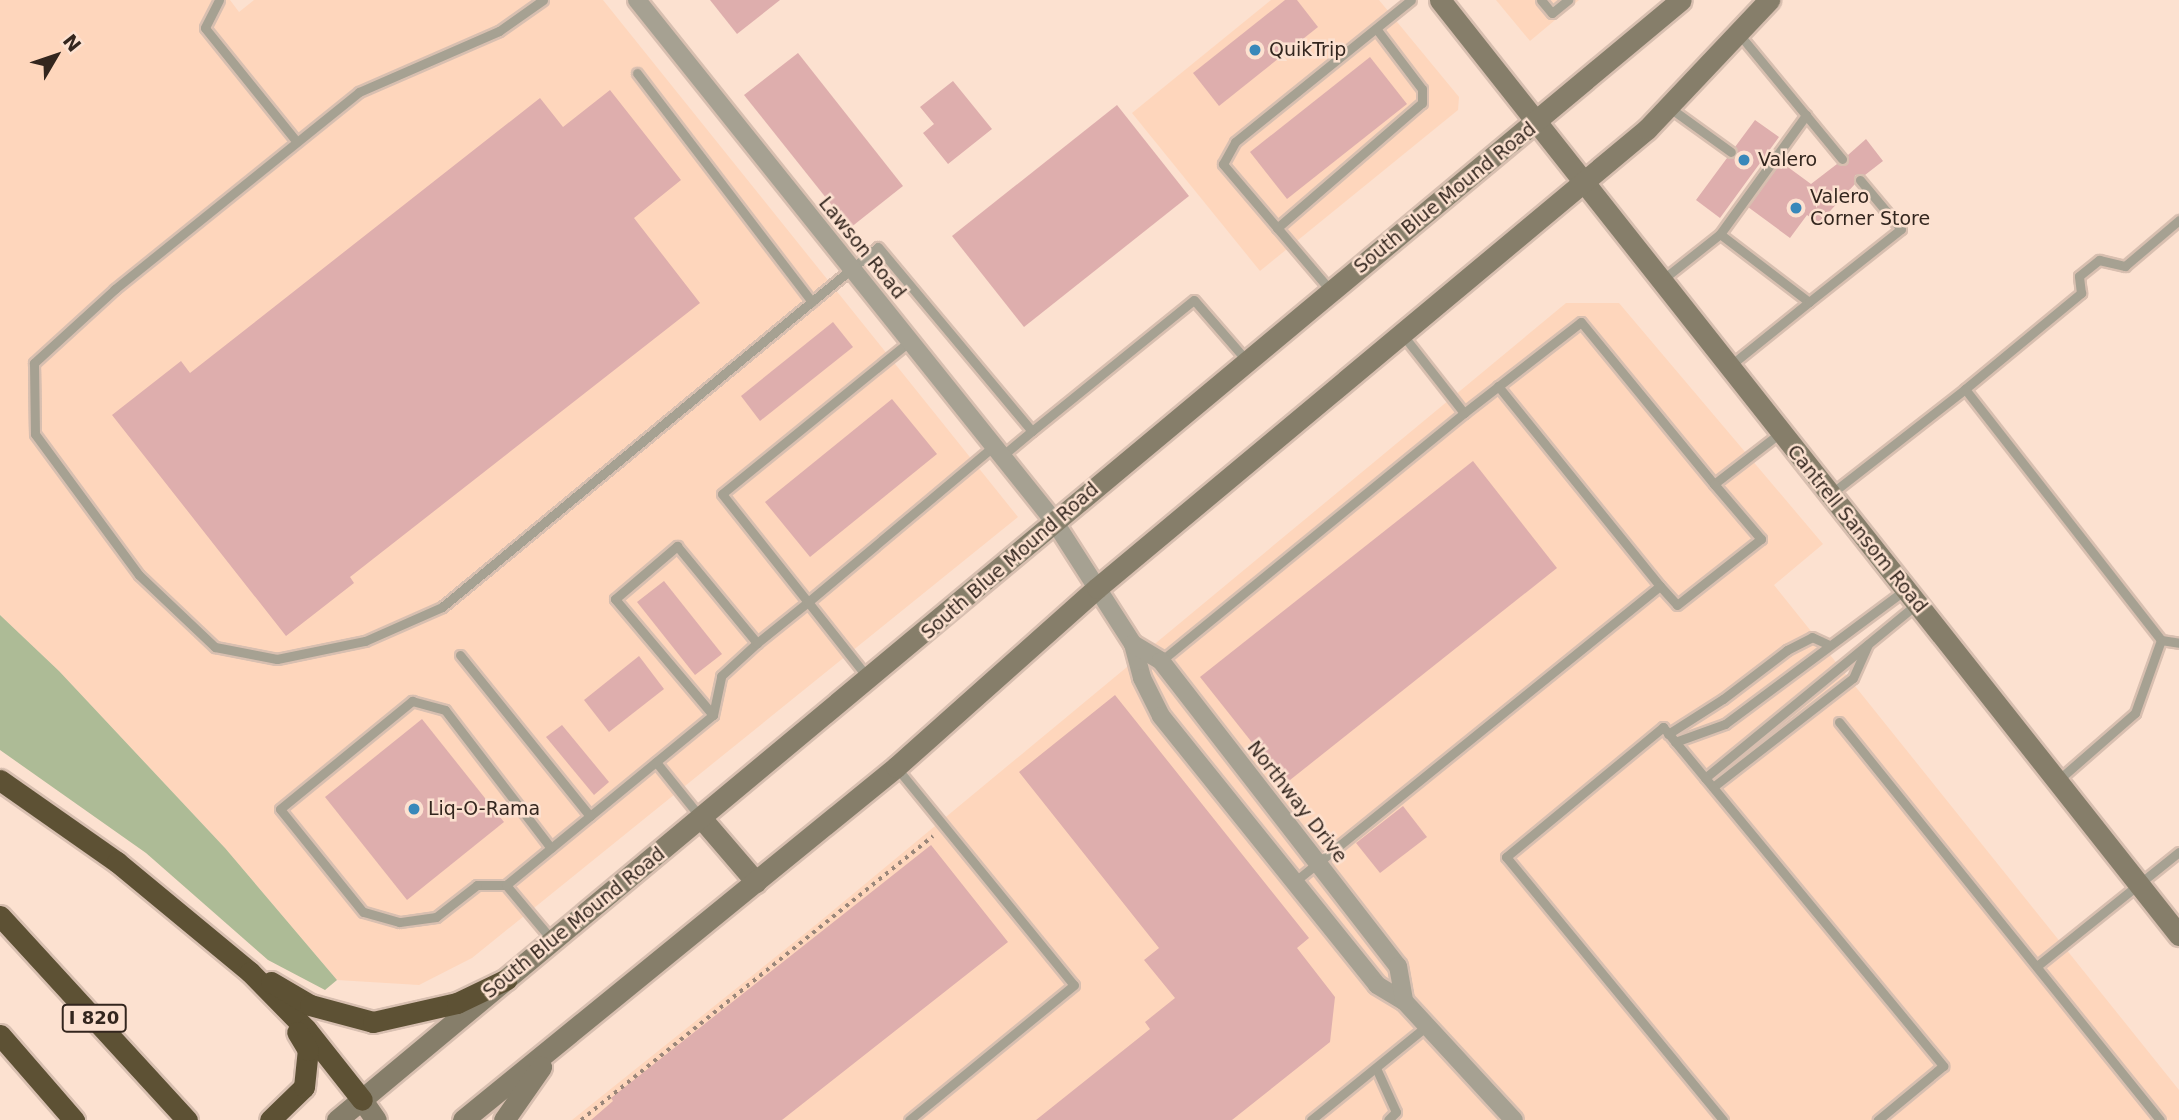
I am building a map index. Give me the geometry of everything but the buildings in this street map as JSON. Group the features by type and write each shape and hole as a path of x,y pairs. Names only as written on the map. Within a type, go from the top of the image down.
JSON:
{"highway":[{"path":"0,780 117,862 250,972 306,1028 362,1100"},
{"name":"I 820","path":"0,916 187,1120"},
{"path":"250,972 310,1005 373,1022 457,1003 507,979"},
{"path":"250,972 308,1050 304,1087 270,1120"},
{"path":"0,1035 74,1120"}],"main road":[{"name":"Cantrell Sansom Road","path":"1440,0 1728,368 2179,935"},
{"name":"South Blue Mound Road","path":"337,1120 870,681 1054,522 1681,0"},
{"path":"463,1120 896,767 1097,588 1670,108 1769,0"},
{"path":"702,819 755,881"},
{"path":"504,1120 566,1035"},
{"path":"362,1100 376,1120"}],"street":[{"name":"Lawson Road","path":"637,0 1054,522"},
{"name":"Northway Drive","path":"1054,522 1133,644 1142,678 1161,716 1377,985 1404,1001 1510,1118"},
{"name":"Northway Drive","path":"1133,644 1161,661 1398,966 1404,1001"}],"lane":[{"path":"219,0 205,28 297,142"},
{"path":"543,0 499,31 359,92 115,289 34,363 35,434 139,575 215,648 277,659 365,641 442,607 878,247 1032,431"},
{"path":"1331,291 1223,164 1235,142 1378,31 1411,0"},
{"path":"1541,0 1552,13 1568,0"},
{"path":"1277,228 1422,103 1422,89 1378,31"},
{"path":"1739,34 1842,159"},
{"path":"637,73 812,302"},
{"path":"1670,108 1731,152"},
{"path":"1661,281 1720,234 1760,171 1806,115"},
{"path":"1728,368 1901,229 1860,180"},
{"path":"1830,494 1965,389 2081,293 2079,276 2099,260 2124,266 2179,220"},
{"path":"1720,234 1809,302"},
{"path":"551,848 445,710 412,701 280,809 363,912 399,922 436,917 477,885 506,886 713,715 721,676 757,643 998,451 1032,431 1194,300 1247,361"},
{"path":"1161,661 1464,413 1498,386 1581,322 1760,539 1677,605 1498,386"},
{"path":"1401,333 1464,413"},
{"path":"870,681 722,494 909,341"},
{"path":"1965,389 2161,639 2179,643"},
{"path":"1714,484 1780,433"},
{"path":"713,715 615,599 677,547 757,643"},
{"path":"1293,883 1660,586"},
{"path":"1705,778 1868,643 1911,597"},
{"path":"1675,742 1726,724 1829,645 1911,597"},
{"path":"1668,733 1723,699 1787,650 1812,637 1829,645"},
{"path":"2056,782 2135,713 2161,639"},
{"path":"1713,788 1853,678 1868,643"},
{"path":"460,655 590,816"},
{"path":"1839,722 2161,1120"},
{"path":"1723,1120 1506,857 1663,727 1943,1066 1878,1120"},
{"path":"656,762 702,819"},
{"path":"896,767 1074,985 909,1120"},
{"path":"2038,966 2179,852"},
{"path":"506,886 553,941"},
{"path":"1311,1120 1428,1025"},
{"path":"1376,1068 1396,1112 1388,1120"}],"path":[{"path":"581,1120 944,824"}],"shaded area":[{"path":"0,0 230,0 239,12 254,0 603,0 1018,517 472,958 419,985 337,980 225,848 59,671 0,615"},
{"path":"1271,0 1379,0 1459,97 1458,110 1260,271 1132,113"},
{"path":"1496,0 1579,0 1530,41"},
{"path":"1566,303 1619,303 1823,544 1774,585 2179,1090 2179,1120 572,1120 818,923"}],"green space":[{"path":"0,615 59,671 225,848 337,980 325,990 268,960 146,853 0,750"}],"place":[{"name":"QuikTrip","path":"1255,50"},
{"name":"Valero","path":"1744,160"},
{"name":"Valero Corner Store","path":"1796,208"},
{"name":"Liq-O-Rama","path":"414,809"}]}
